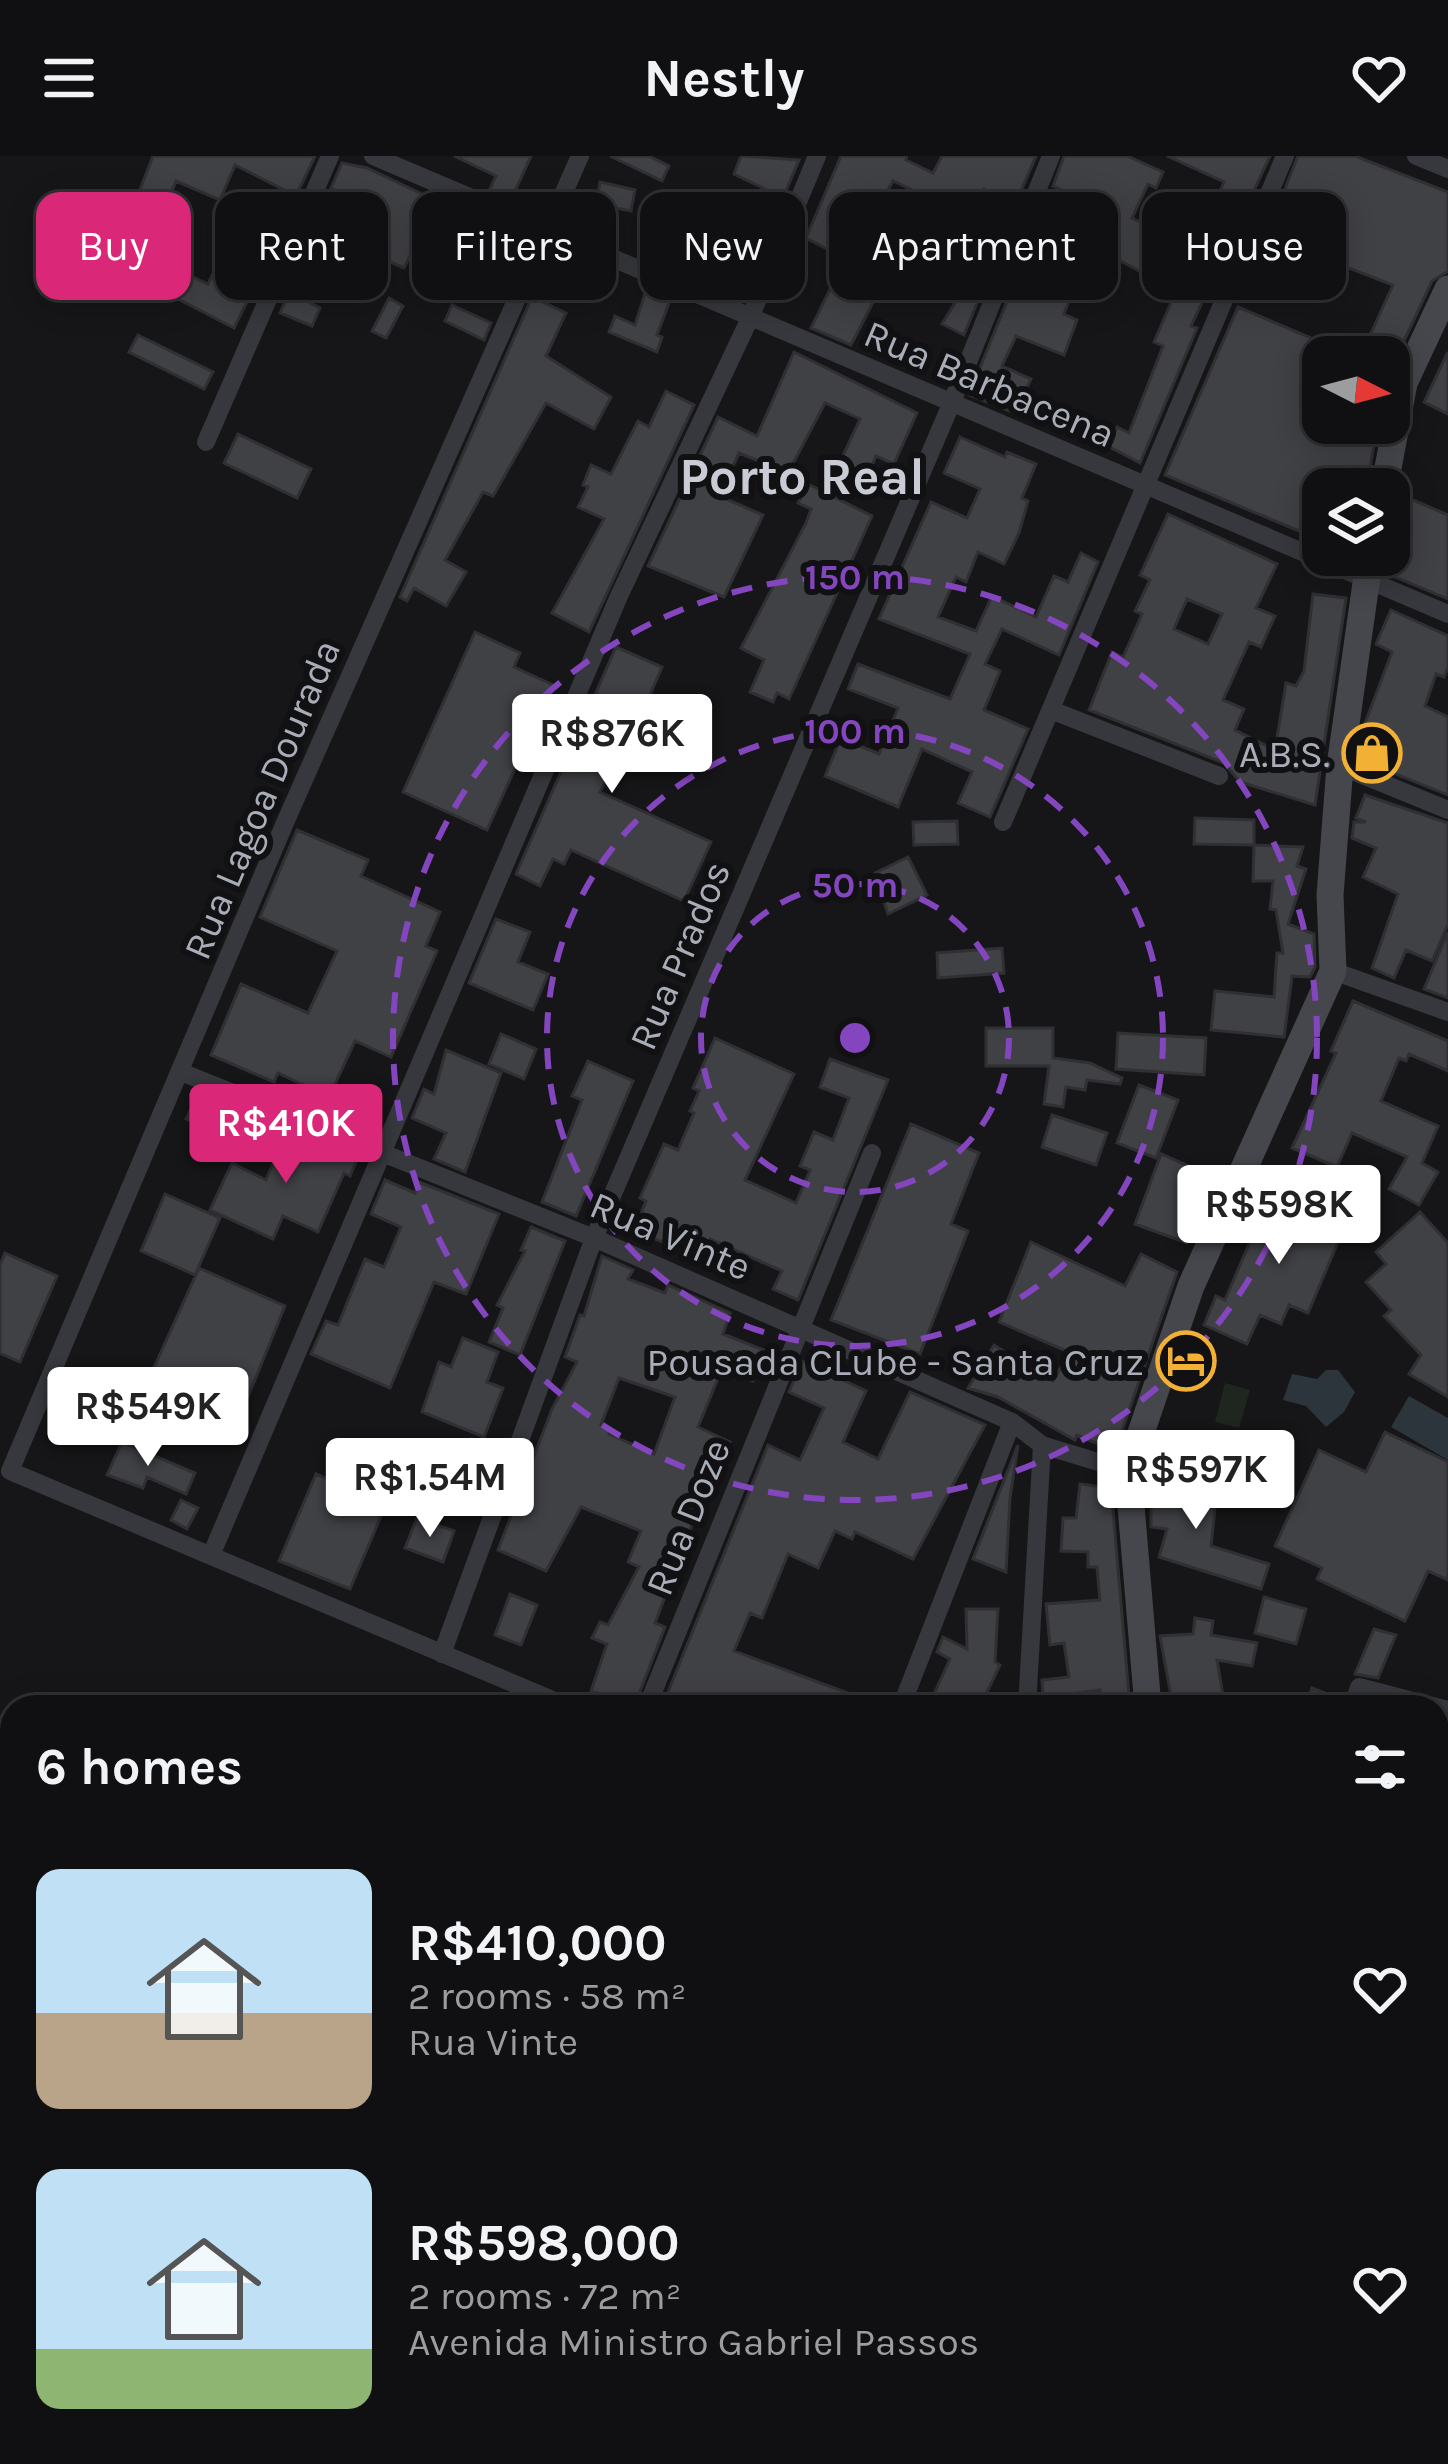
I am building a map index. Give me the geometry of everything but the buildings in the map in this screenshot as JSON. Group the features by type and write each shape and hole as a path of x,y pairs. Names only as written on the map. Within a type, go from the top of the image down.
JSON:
{"main road":[{"path":"1388,468 1404,383 1448,289"},
{"path":"1147,1695 1128,1471 1191,1286 1333,971 1330,895 1340,766 1367,576"}],"street":[{"path":"206,442 330,156"},
{"name":"Rua Barbacena","path":"374,156 459,192"},
{"name":"Rua Lagoa Dourada","path":"563,192 580,156"},
{"path":"540,1695 212,1553 386,1154 619,596 750,318 818,156"},
{"name":"Rua Prados","path":"442,1654 594,1238 952,402 1051,156"},
{"path":"1004,822 1285,156"},
{"path":"1415,156 1448,170"},
{"name":"Rua Barbacena","path":"616,260 1147,486 1302,542"},
{"name":"Rua Lagoa Dourada","path":"212,1553 10,1471 515,300"},
{"name":"Rua Barbacena","path":"1385,576 1448,614"},
{"path":"1051,710 1219,776"},
{"path":"1340,766 1448,810"},
{"path":"1333,971 1448,1012"},
{"name":"Rua Vinte","path":"181,1072 799,1324 1012,1422 1042,1445 1128,1471"},
{"name":"Rua Doze","path":"652,1695 872,1153"},
{"path":"906,1695 1012,1422"},
{"path":"1029,1695 1042,1445"},
{"path":"1357,1695 1359,1687 1390,1695"}],"shaded area":[{"path":"1326,1370 1338,1370 1355,1392 1344,1412 1326,1427 1306,1406 1283,1400 1292,1374 1317,1379"},
{"path":"1225,1383 1250,1390 1239,1428 1215,1422"},
{"path":"1409,1396 1448,1418 1448,1460 1391,1427"}],"place":[{"name":"A.B.S.","path":"1372,753"},
{"name":"Pousada CLube - Santa Cruz","path":"1186,1361"}],"district":[{"name":"Porto Real","path":"802,476"}]}
